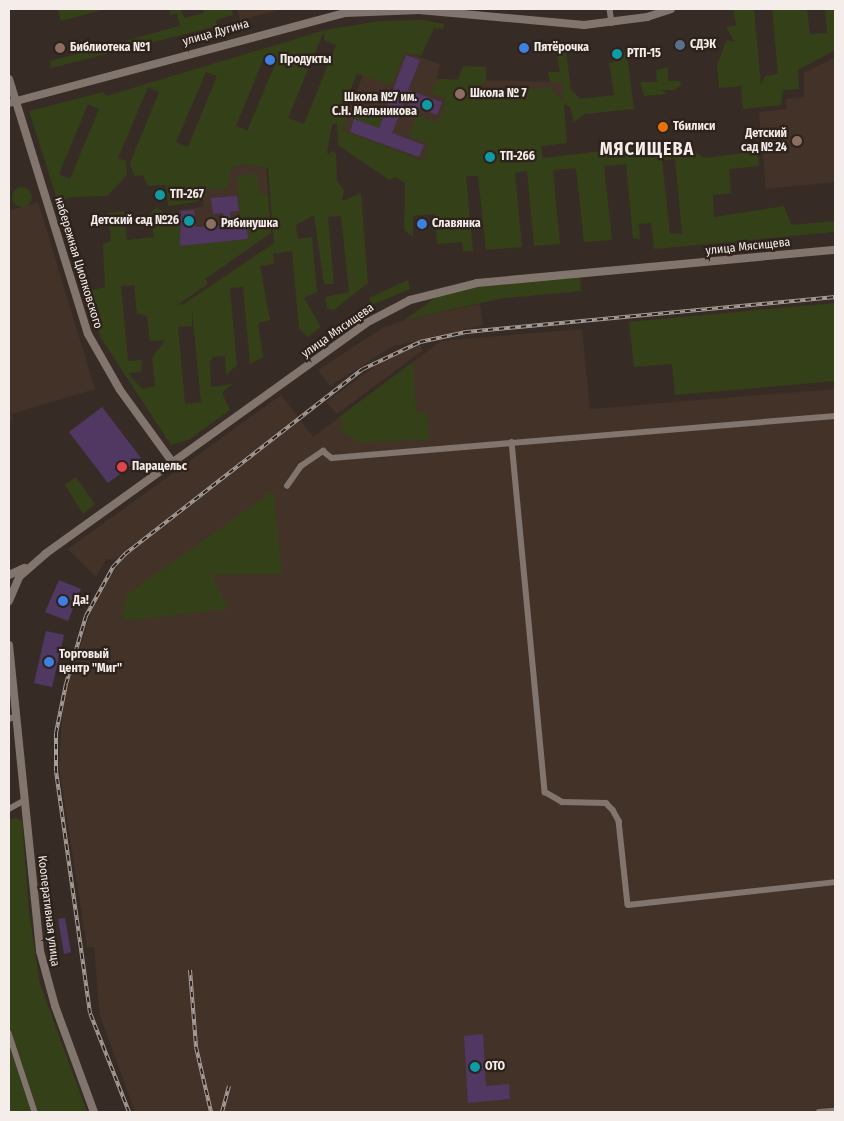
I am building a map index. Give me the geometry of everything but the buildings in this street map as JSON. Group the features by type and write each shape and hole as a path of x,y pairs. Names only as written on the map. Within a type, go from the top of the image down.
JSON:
{"main road":[{"name":"улица Дугина","path":"12,102 345,13 419,10 560,25 612,23 671,9"},
{"name":"набережная Циолковского","path":"9,79 12,102 88,334 120,390 174,463"},
{"name":"улица Мясищева","path":"30,565 376,316 428,293 477,283 835,250"},
{"path":"9,575 30,565"},
{"path":"9,601 11,584 30,565"},
{"name":"Кооперативная улица","path":"9,645 12,717 25,800 44,969 94,1112"}],"street":[{"path":"610,9 612,23"},
{"path":"287,486 301,466 323,451 332,458 835,416"},
{"path":"512,442 545,792 562,802 606,802 613,810 618,822 628,905 835,882"},
{"path":"9,809 25,800"},
{"path":"9,1033 35,1112"},
{"path":"819,1112 835,1111"}],"shaded area":[{"path":"237,9 283,9 240,20"},
{"name":"Школа № 7","path":"376,41 440,64 437,79 562,82 567,143 438,155 428,163 342,130"},
{"name":"Детский сад № 24","path":"835,58 835,182 766,189 759,112 787,109 786,99 804,97 804,73"},
{"name":"Рябинушка","path":"243,164 266,168 271,233 197,284 157,214 179,215 179,210 204,207 199,171 230,169"},
{"path":"38,202 95,389 11,414 13,420 9,421 9,211"},
{"path":"480,304 483,325 391,347 330,386 318,370 381,329 404,320"},
{"path":"582,329 590,409 835,389 835,1112 135,1112 100,1016 94,947 87,948 59,766 63,701 96,596 127,554 300,420 313,437 441,341"},
{"path":"420,345 423,350 337,414 326,402 384,360"},
{"path":"281,395 299,418 114,560 106,559 96,577 68,549"}],"green space":[{"path":"58,9 106,9 61,21"},
{"path":"169,9 181,9 184,18 204,13 203,9 232,9 233,15 216,20 217,26 51,68 50,61 180,26 177,13 170,15"},
{"path":"733,9 754,9 761,85 765,76 778,74 772,9 807,9 810,34 827,33 825,9 835,9 835,50 798,70 799,89 783,90 781,105 743,109 741,87 744,86 719,88 717,66 726,40 735,42 726,27 736,25"},
{"path":"423,20 444,24 443,29 434,28 421,56 405,52 392,85 357,74 345,103 351,106 342,130 423,161 429,144 409,136 417,115 438,123 446,99 431,93 437,79 458,80 463,66 486,67 486,80 475,95 550,87 563,102 562,82 550,82 548,72 560,72 557,54 559,44 566,51 571,90 581,99 614,95 609,63 621,61 620,47 627,54 634,109 585,114 574,122 570,107 564,104 567,143 541,146 543,158 678,142 705,158 758,151 759,166 729,169 731,193 713,195 714,217 784,206 791,225 835,221 835,232 654,249 651,223 639,224 640,239 633,238 626,164 604,166 612,240 584,242 576,168 553,170 560,244 534,246 527,171 515,173 522,247 486,250 478,176 466,176 473,251 463,251 462,242 437,244 435,214 413,216 413,237 404,230 405,183 395,177 389,180 338,145 337,123 332,125 327,153 330,155 332,150 336,154 337,181 344,190 342,201 361,193 368,283 334,310 327,308 325,297 349,292 341,216 328,217 334,284 324,284 314,215 296,225 298,239 312,237 317,292 304,298 321,327 308,337 299,328 292,251 273,254 274,264 260,266 270,320 258,323 263,357 250,364 243,287 230,288 237,365 226,375 225,356 213,357 210,362 211,387 232,384 222,393 230,410 190,439 171,445 101,338 86,291 105,287 103,244 111,241 108,213 124,211 127,240 154,237 150,214 156,207 166,214 180,215 180,246 247,239 247,229 241,229 237,176 257,174 259,193 268,195 271,233 205,279 208,284 177,305 184,304 274,243 268,168 243,164 230,169 228,188 206,190 206,196 196,202 168,206 166,185 148,186 143,175 134,176 130,163 159,92 148,87 118,158 126,161 127,175 107,196 72,197 58,202 29,111 103,92 106,96 325,30 380,21","holes":["324,31 324,40 336,45 304,124 288,118","265,55 277,60 247,131 236,126","206,72 217,76 188,147 176,142","88,104 99,109 70,179 59,174","675,159 682,233 670,234 662,160","134,285 137,313 147,316 150,341 165,340 152,358 155,386 142,389 128,373 141,372 142,360 128,361 121,286","192,310 201,402 185,404 178,327 192,326"]},
{"path":"668,67 668,81 680,81 681,85 674,90 661,90 667,94 644,96 640,82 657,82 656,70"},
{"path":"360,106 384,115 379,128 354,119"},
{"path":"22,187 29,190 32,197 29,204 22,207 15,204 12,197 15,190"},
{"path":"580,274 581,291 504,298 404,320 451,287"},
{"path":"408,280 410,289 372,305 369,298"},
{"path":"835,303 835,381 675,395 672,364 634,367 629,322"},
{"path":"413,362 416,413 427,412 429,440 358,442 338,429 344,424 339,417"},
{"path":"76,477 95,504 83,514 65,485"},
{"path":"273,491 282,574 212,575 228,609 122,621 126,595"},
{"path":"16,818 22,821 29,912 40,984 87,1112 9,1112 9,820"}],"railway":[{"path":"129,1112 90,1013 56,771 56,733 66,684 86,616 113,567 125,554 363,369 420,342 466,332 835,297"},
{"path":"190,970 196,1047 211,1112"},
{"path":"222,1112 229,1086"}],"place":[{"name":"СДЭК","path":"680,45"},
{"name":"Библиотека №1","path":"60,48"},
{"name":"Пятёрочка","path":"524,48"},
{"name":"РТП-15","path":"617,54"},
{"name":"Продукты","path":"270,60"},
{"name":"Школа № 7","path":"460,94"},
{"name":"Школа №7 им. С.Н. Мельникова","path":"427,105"},
{"name":"Тбилиси","path":"663,127"},
{"name":"Детский сад № 24","path":"797,141"},
{"name":"ТП-266","path":"490,157"},
{"name":"ТП-267","path":"160,195"},
{"name":"Детский сад №26","path":"189,221"},
{"name":"Рябинушка","path":"211,224"},
{"name":"Славянка","path":"422,224"},
{"name":"Парацельс","path":"122,467"},
{"name":"Да!","path":"63,601"},
{"name":"Торговый центр \"Миг\"","path":"49,662"},
{"name":"ОТО","path":"475,1067"}],"district":[{"name":"МЯСИЩЕВА","path":"647,149"}]}
